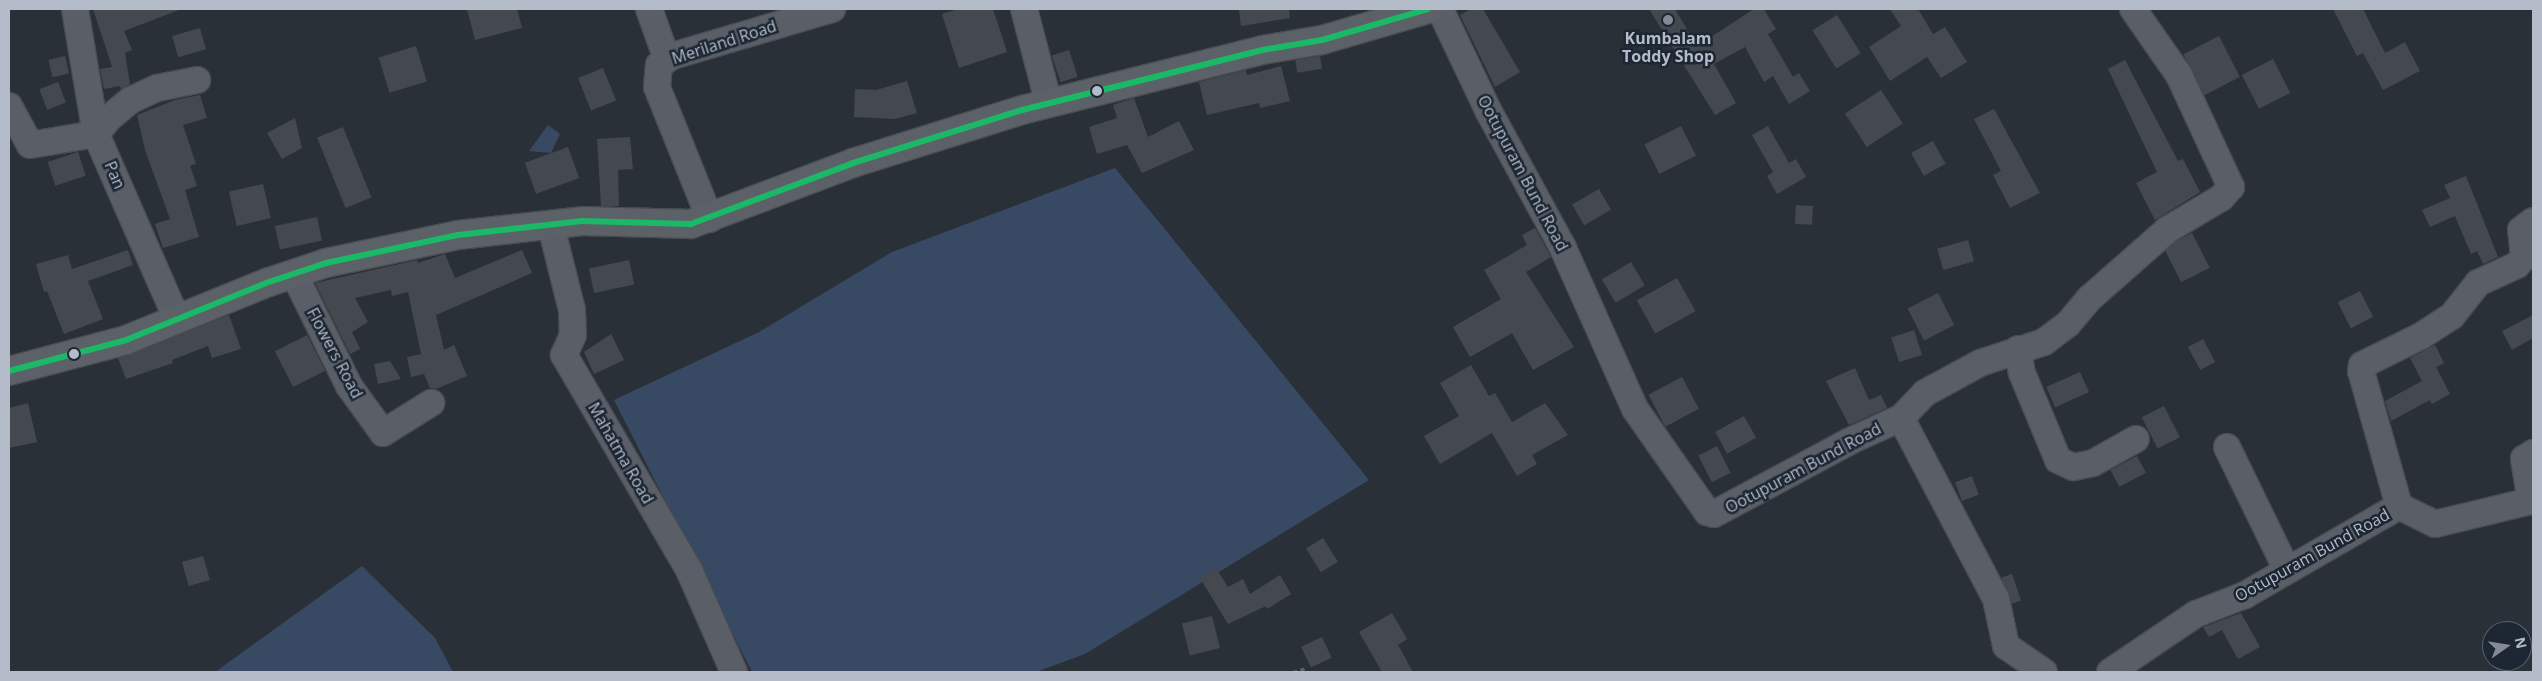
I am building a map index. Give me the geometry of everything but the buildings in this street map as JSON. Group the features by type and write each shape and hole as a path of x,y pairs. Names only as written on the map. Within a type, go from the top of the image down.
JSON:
{"main road":[{"path":"9,372 126,340 326,263 458,234 551,226 582,221 690,224 710,219 853,163 1049,104 1262,50 1322,40 1428,9"}],"street":[{"name":"Pan","path":"74,9 96,134 177,319"},
{"path":"649,9 667,59"},
{"name":"Meriland Road","path":"710,219 657,87 659,65 667,59 832,9"},
{"path":"1024,9 1049,104"},
{"name":"Ootupuram Bund Road","path":"1440,9 1489,112 1563,248 1636,409 1707,512 1714,514 1850,441 1901,418 1996,599 2006,646 2044,672"},
{"path":"1901,418 1925,392 1980,363 2044,342 2068,324 2090,298 2167,230 2221,198 2230,187 2179,75 2133,9"},
{"path":"9,106 30,145 96,134 108,119 131,100 156,88 197,80"},
{"path":"2399,506 2361,371 2362,365 2421,336 2452,316 2478,283 2517,265 2524,258 2521,230 2533,220"},
{"name":"Mahatma Road","path":"551,226 572,310 573,336 564,355 689,570 734,672"},
{"name":"Flowers Road","path":"294,274 349,386 383,433 431,404"},
{"path":"2018,349 2022,373 2058,460 2073,467 2093,463 2136,439"},
{"path":"2228,447 2286,568"},
{"name":"Ootupuram Bund Road","path":"2110,672 2196,614 2245,595 2286,568 2399,506 2435,524 2531,501 2524,458 2533,453"}],"path":[{"path":"1293,672 1306,668"}],"water":[{"path":"548,125 560,134 551,153 529,151"},
{"path":"1115,168 1369,480 1085,654 1036,672 752,672 614,400 759,332 892,252"},
{"path":"362,566 435,638 453,672 215,672"}],"transit line":[{"path":"9,371 126,340 269,282 326,263 458,235 582,221 691,224 853,163 1022,110 1262,50 1322,40 1428,9"}],"place":[{"name":"Kumbalam Toddy Shop","path":"1668,20"}]}
